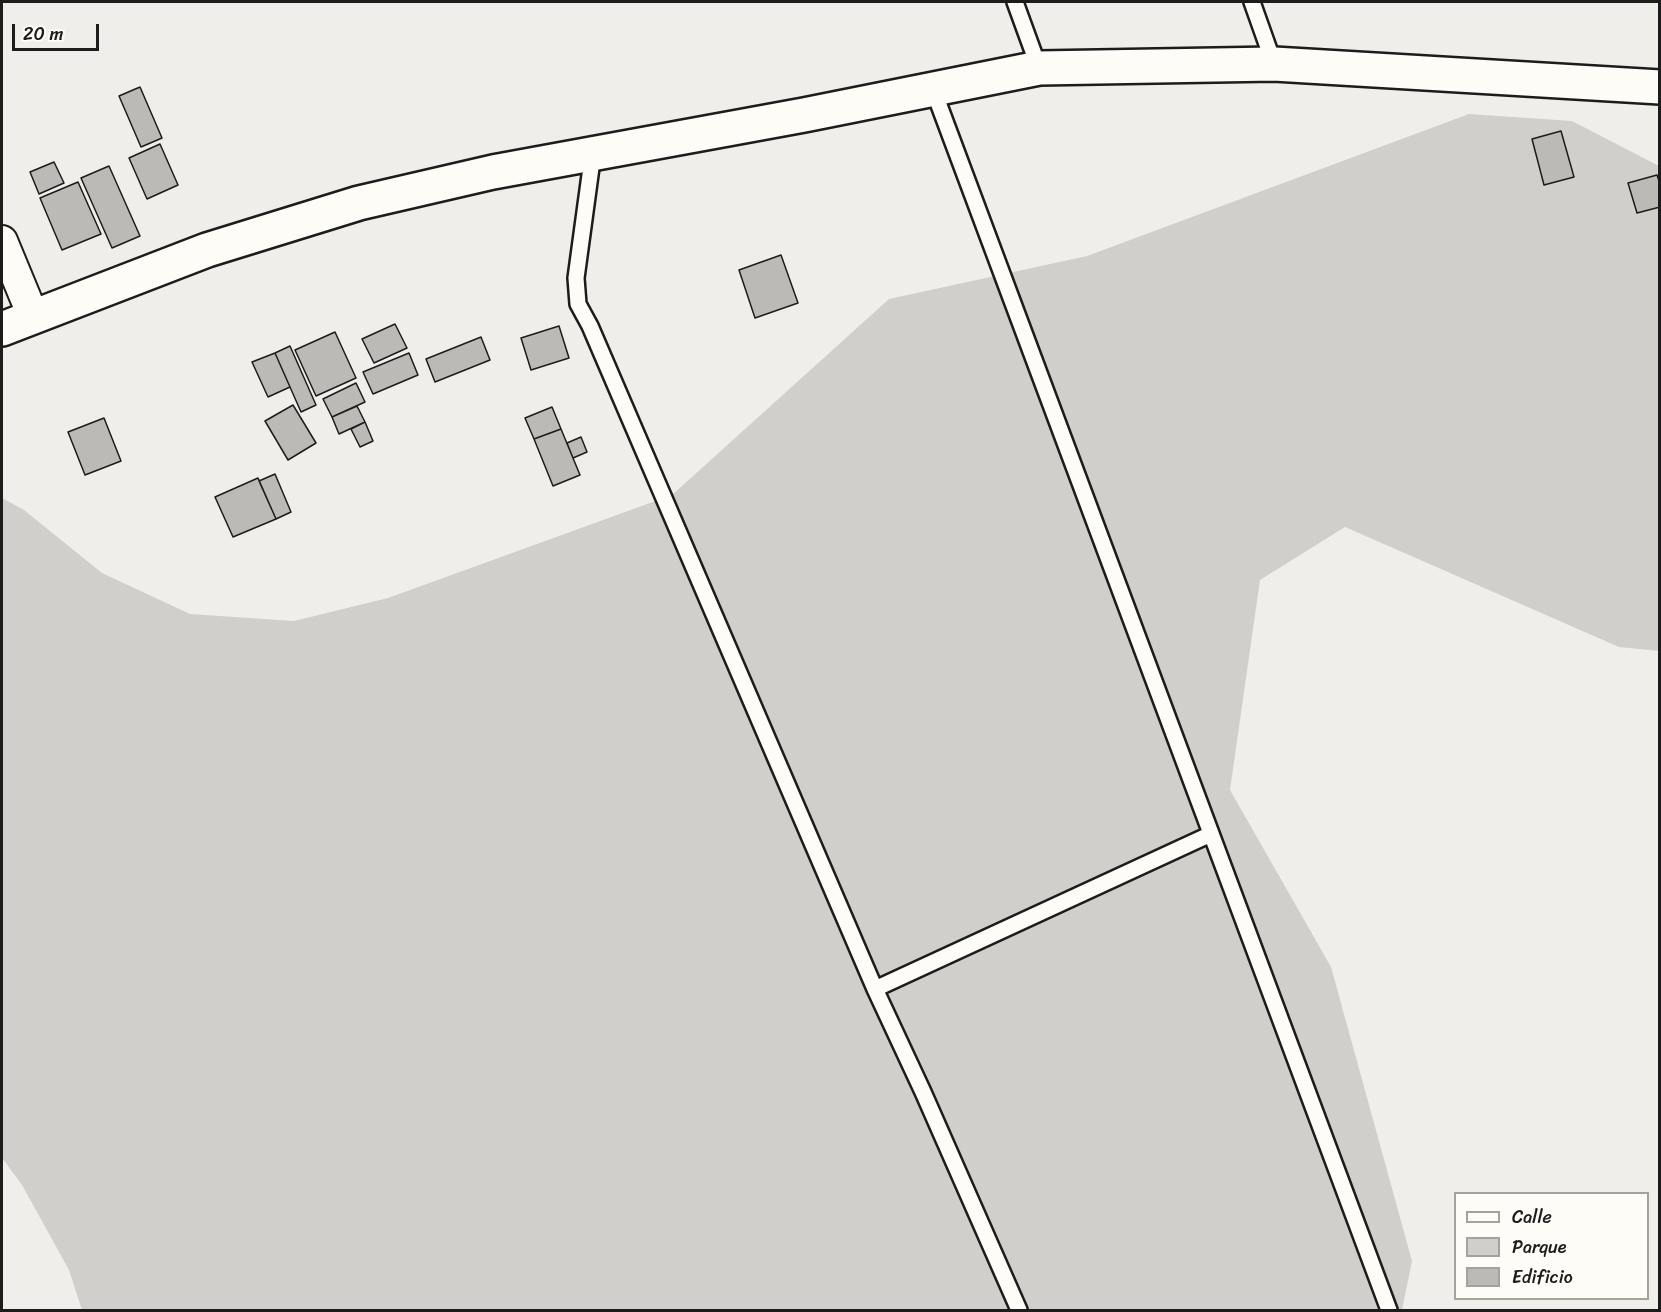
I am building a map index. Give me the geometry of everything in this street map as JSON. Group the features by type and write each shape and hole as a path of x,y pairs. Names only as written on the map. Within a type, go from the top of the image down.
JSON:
{"street":[{"path":"2,329 207,250 359,203 493,172 804,115 1039,68 1274,64 1658,89"},
{"path":"2,241 33,316"}],"lane":[{"path":"1015,2 1039,68"},
{"path":"1252,2 1274,64"},
{"path":"933,89 1389,1311"},
{"path":"593,153 576,278 578,304 590,326 875,989 1020,1311"},
{"path":"875,989 1211,834"}],"green space":[{"path":"1469,114 1572,121 1659,166 1659,651 1619,647 1345,527 1260,580 1230,790 1331,967 1412,1261 1402,1310 82,1310 69,1270 22,1185 2,1158 2,498 24,510 102,573 190,614 294,621 388,598 672,495 889,299 1087,256"}],"building":[{"path":"140,87 162,138 141,147 119,96"},
{"path":"1561,131 1574,177 1544,185 1532,139"},
{"path":"160,144 178,185 147,199 129,158"},
{"path":"54,162 64,183 39,194 30,172"},
{"path":"109,166 140,236 112,248 81,178"},
{"path":"1657,175 1660,184 1660,207 1637,213 1628,183"},
{"path":"78,182 101,234 62,250 40,198"},
{"path":"781,255 798,303 755,318 739,270"},
{"path":"395,324 407,348 374,363 362,339"},
{"path":"559,326 569,358 531,370 521,338"},
{"path":"335,332 356,378 316,396 295,350"},
{"path":"481,337 490,360 435,382 426,359"},
{"path":"290,346 316,405 301,412 275,353"},
{"path":"275,353 290,387 268,397 252,362"},
{"path":"409,353 418,375 373,394 363,372"},
{"path":"356,383 365,402 332,417 323,399"},
{"path":"293,405 316,443 288,460 265,421"},
{"path":"357,406 365,422 339,434 332,417"},
{"path":"552,407 561,429 534,439 525,418"},
{"path":"104,418 121,461 85,475 68,432"},
{"path":"365,422 373,441 360,447 351,429"},
{"path":"561,429 580,475 553,486 534,439"},
{"path":"581,437 587,452 573,458 567,443"},
{"path":"275,474 291,512 276,519 259,481"},
{"path":"258,478 276,519 233,537 215,497"}]}
